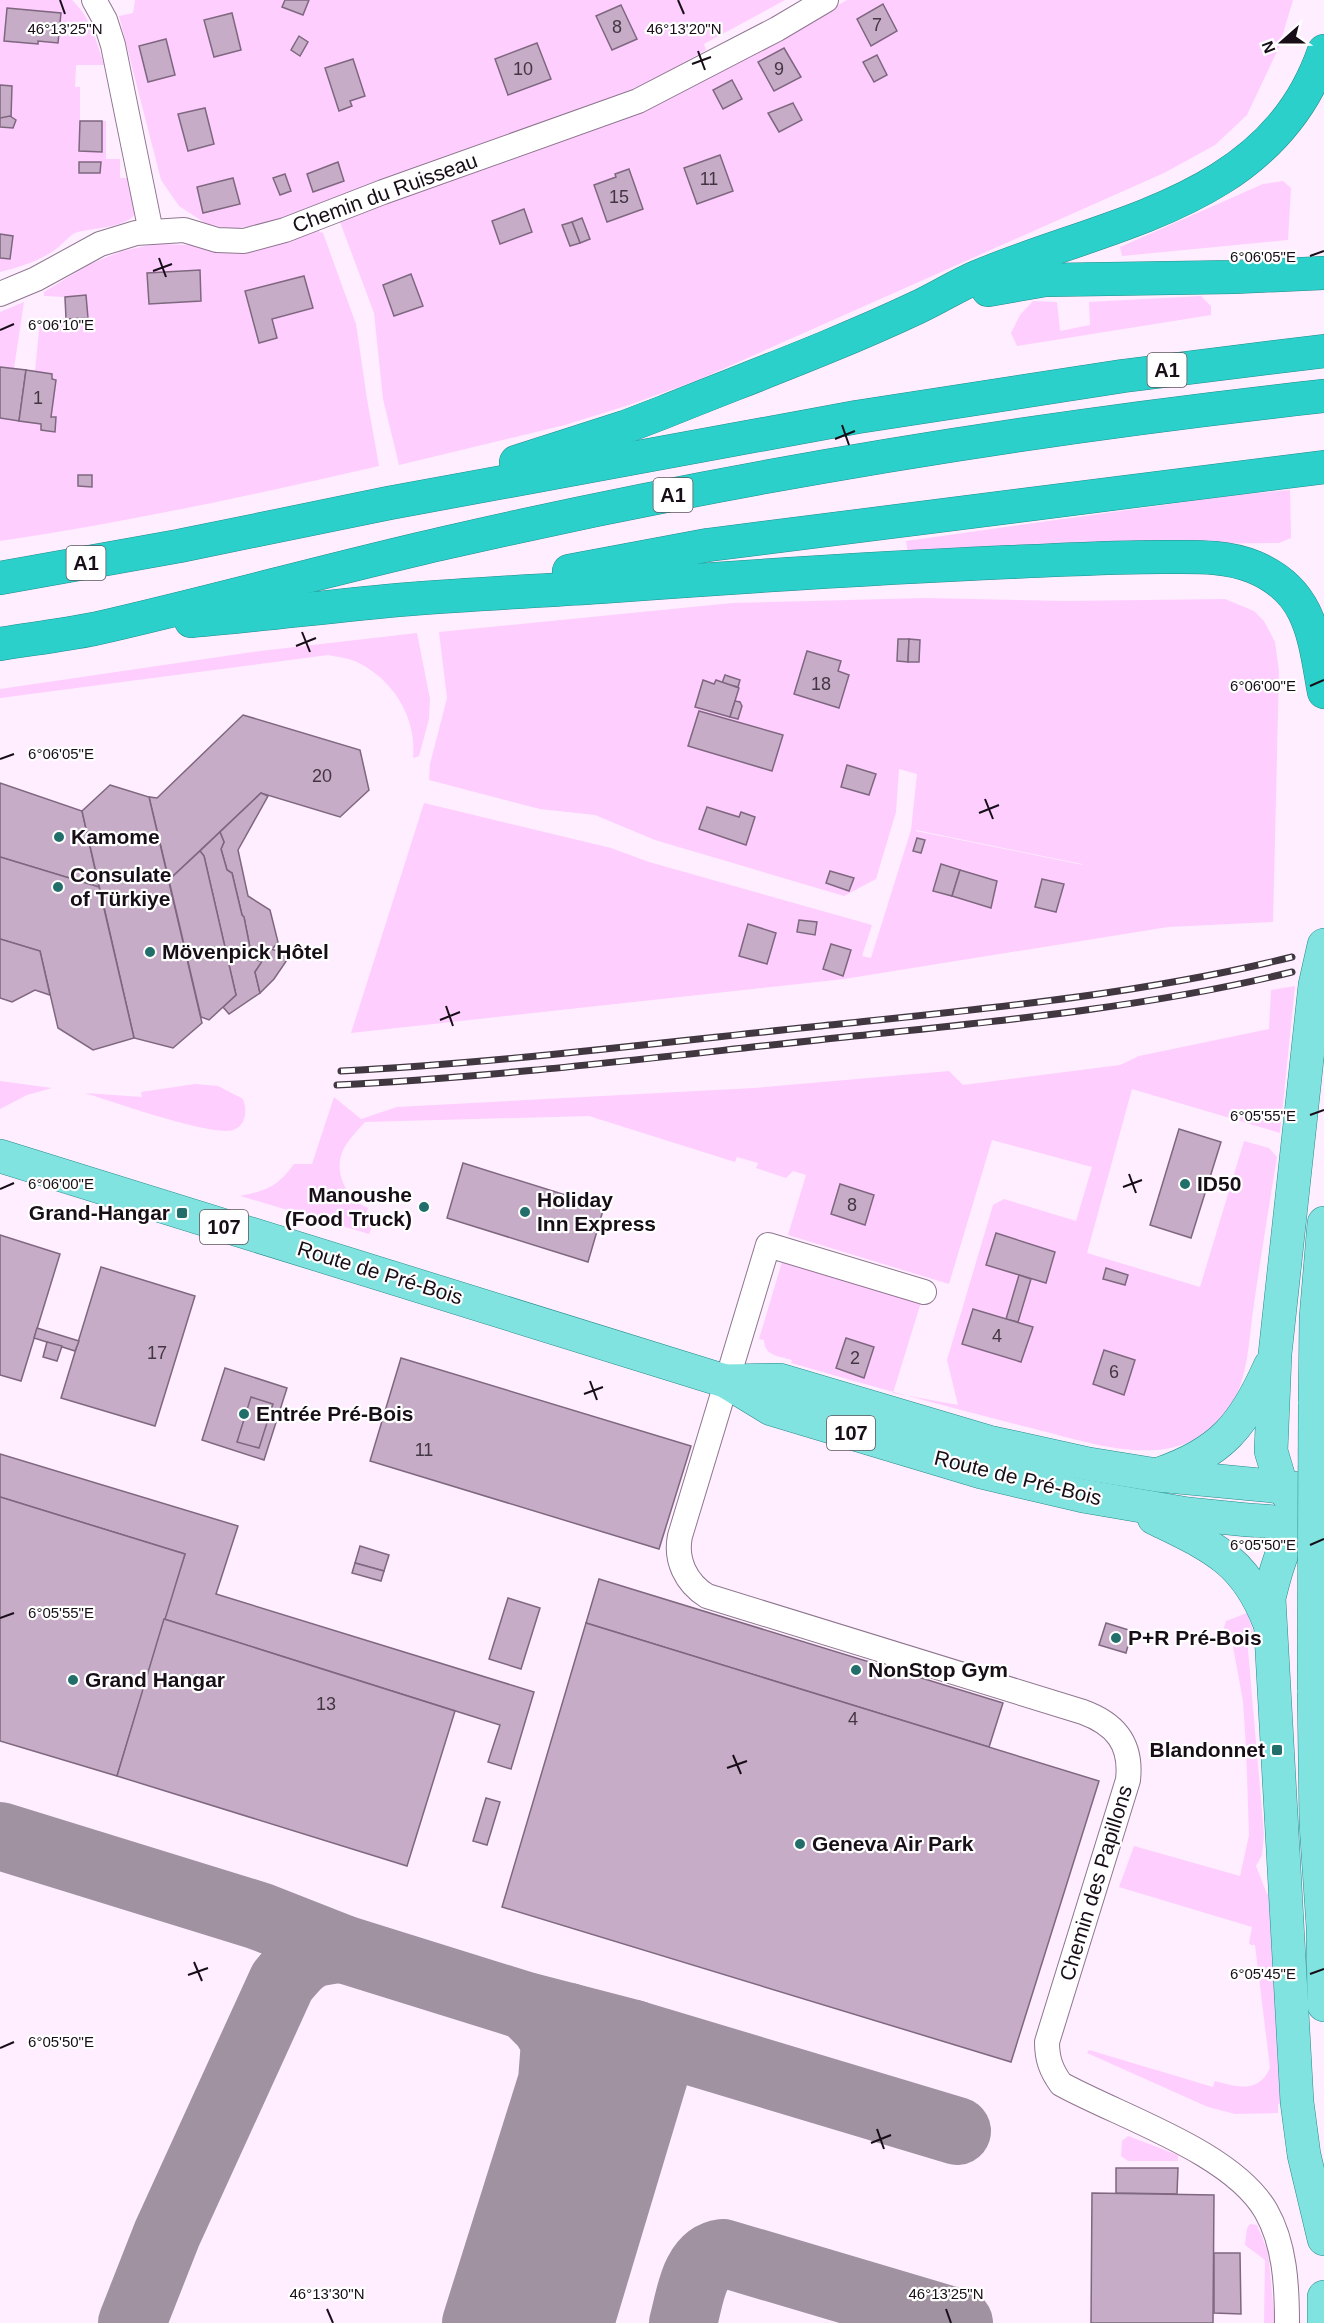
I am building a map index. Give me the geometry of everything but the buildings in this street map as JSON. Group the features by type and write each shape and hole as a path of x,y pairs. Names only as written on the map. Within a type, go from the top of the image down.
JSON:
{"highway":[{"path":"389,503 625,428 916,308 976,278 1135,220 1210,186 1252,158 1281,127 1302,98 1324,51"},
{"path":"916,308 1002,286 1045,280 1290,276 1324,273"},
{"name":"A1","path":"0,578 179,546 389,503 910,408 1123,376 1324,351"},
{"name":"A1","path":"0,644 91,629 448,542 732,484 1019,435 1324,396"},
{"path":"410,599 708,545 1324,467"},
{"path":"91,629 230,618 410,599 978,564 1139,557 1226,559 1264,572 1276,579 1296,597 1305,610 1315,639 1324,693"}],"main road":[{"path":"1324,945 1315,985 1275,1354 1271,1451 1282,1488 1317,1513 1279,1564 1269,1598 1297,2102 1304,2155 1324,2239"},
{"name":"Route de Pré-Bois","path":"0,1156 725,1382 771,1409 937,1460 1083,1496 1126,1504 1242,1520 1317,1513"},
{"path":"1324,1223 1316,1318 1314,1690 1316,1824 1323,1927 1324,2005"},
{"path":"1156,1475 1200,1457 1234,1430 1255,1400 1275,1354"},
{"name":"Route de Pré-Bois","path":"725,1382 780,1380 988,1443 1089,1464 1156,1475 1282,1488"},
{"path":"1126,1504 1210,1546 1236,1566 1255,1590 1270,1624"},
{"path":"1324,2296 1324,2323"}],"street":[{"path":"94,0 105,20 113,45 151,231"},
{"name":"Chemin du Ruisseau","path":"0,294 36,279 100,244 118,238 151,231 184,230 217,240 237,241 285,230 382,192 638,101 826,0"},
{"name":"Chemin des Papillons","path":"924,1292 768,1245 725,1382 679,1544 681,1564 690,1581 699,1590 715,1599 1090,1714 1107,1723 1123,1742 1128,1755 1128,1780 1047,2042 1047,2055 1052,2071 1061,2084 1201,2153 1252,2191 1270,2218 1282,2256 1287,2323"}],"shaded area":[{"path":"0,0 72,0 84,14 104,65 76,65 75,87 80,87 80,120 106,121 106,159 120,159 120,178 129,178 135,214 117,225 75,233 43,257 0,272"},
{"path":"135,0 785,0 704,44 706,50 647,84 282,218 259,225 230,229 205,223 179,206 161,180 119,16 133,13"},
{"path":"847,0 1293,0 1279,47 1247,115 1215,145 1164,173 698,380 565,425 399,465 383,399 374,313 340,222 452,179 821,15"},
{"path":"1283,181 1291,188 1288,240 1122,256 1120,247 1263,184"},
{"path":"315,230 323,233 356,324 379,466 190,507 0,541 0,312 24,302 14,368 35,371 40,321 66,318 64,297 44,296 44,292 88,265 122,251 155,244 191,245 225,251"},
{"path":"1201,296 1211,306 1211,315 1017,346 1011,333 1020,315 1033,301 1057,302 1060,331 1090,325 1089,302"},
{"path":"1290,490 1291,538 1279,543 908,555 906,541 1235,495"},
{"path":"925,598 1065,601 1225,599 1254,611 1264,621 1275,642 1279,671 1273,922 1168,927 844,979 351,1033 424,803 611,848 649,862 872,925 862,956 871,958 911,830 917,774 899,769 896,812 876,879 844,896 655,840 595,815 540,809 429,780 430,764 447,698 439,632 732,603","holes":["916,830 1082,864 1083,865"]},
{"path":"417,633 430,699 429,719 419,756 413,758 413,743 407,715 393,690 372,671 359,663 328,655 0,698 0,689 260,651"},
{"path":"1295,986 1280,1133 1132,1089 1087,1253 1200,1287 1244,1141 1269,1148 1277,1157 1248,1354 1238,1391 1219,1421 1201,1436 1180,1446 1156,1450 1124,1449 1107,1447 907,1396 958,1405 947,1360 993,1205 1004,1199 1076,1221 1092,1167 992,1140 949,1284 788,1235 806,1175 793,1171 786,1178 756,1168 758,1163 737,1157 735,1162 589,1116 365,1122 344,1148 340,1166 343,1183 353,1198 368,1208 366,1213 376,1216 369,1234 240,1196 258,1192 277,1183 294,1164 312,1164 334,1097 361,1119 397,1107 754,1088 949,1071 963,1085 1120,1065 1139,1056 1269,1029 1271,990"},
{"path":"0,1081 52,1088 27,1095 0,1109"},
{"path":"195,1084 218,1086 243,1099 245,1112 241,1125 233,1130 222,1131 205,1128 85,1093 142,1097 141,1092"},
{"path":"790,1259 922,1299 893,1392 791,1363 792,1360 769,1352 764,1340 759,1339 782,1262"},
{"path":"1247,1613 1255,1637 1247,1638 1264,1835 1262,1855 1256,1866 1267,1894 1271,1895 1281,2104 1278,2104 1278,2113 1235,2114 1208,2107 1087,2053 1089,2050 1213,2087 1215,2081 1239,2086 1253,2085 1265,2076 1270,2068 1255,1945 1249,1943 1252,1927 1119,1887 1134,1846 1240,1876 1249,1835 1243,1701 1231,1636 1223,1631 1226,1621"},
{"path":"1128,2136 1178,2155 1178,2161 1128,2161 1121,2156 1122,2141"},
{"path":"1250,2224 1257,2225 1268,2252 1275,2323 1264,2323 1265,2260 1245,2245 1247,2228"}],"taxiway":[{"path":"0,1836 259,1916 343,1949 526,2006 634,2034 649,2050 656,2070 580,2323"},
{"path":"132,2323 167,2234 282,1982 308,1956 343,1949"},
{"path":"476,2323 552,2081 555,2042 545,2025 526,2006"},
{"path":"529,2323 601,2086 601,2063 597,2046 586,2032 569,2017"},
{"path":"634,2034 957,2131"},
{"path":"683,2323 694,2280 699,2271 705,2262 723,2253 959,2323"}],"railway":[{"path":"341,1071 518,1058 992,1008 1173,982 1292,957"},
{"path":"337,1085 518,1072 997,1021 1116,1006 1292,972"}],"place":[{"name":"Kamome","path":"59,837"},
{"name":"Consulate of Türkiye","path":"58,887"},
{"name":"Mövenpick Hôtel","path":"150,952"},
{"name":"ID50","path":"1185,1184"},
{"name":"Manoushe (Food Truck)","path":"424,1207"},
{"name":"Holiday Inn Express","path":"525,1212"},
{"name":"Grand-Hangar","path":"182,1213"},
{"name":"Entrée Pré-Bois","path":"244,1414"},
{"name":"P+R Pré-Bois","path":"1116,1638"},
{"name":"NonStop Gym","path":"856,1670"},
{"name":"Grand Hangar","path":"73,1680"},
{"name":"Blandonnet","path":"1277,1750"},
{"name":"Geneva Air Park","path":"800,1844"}]}
